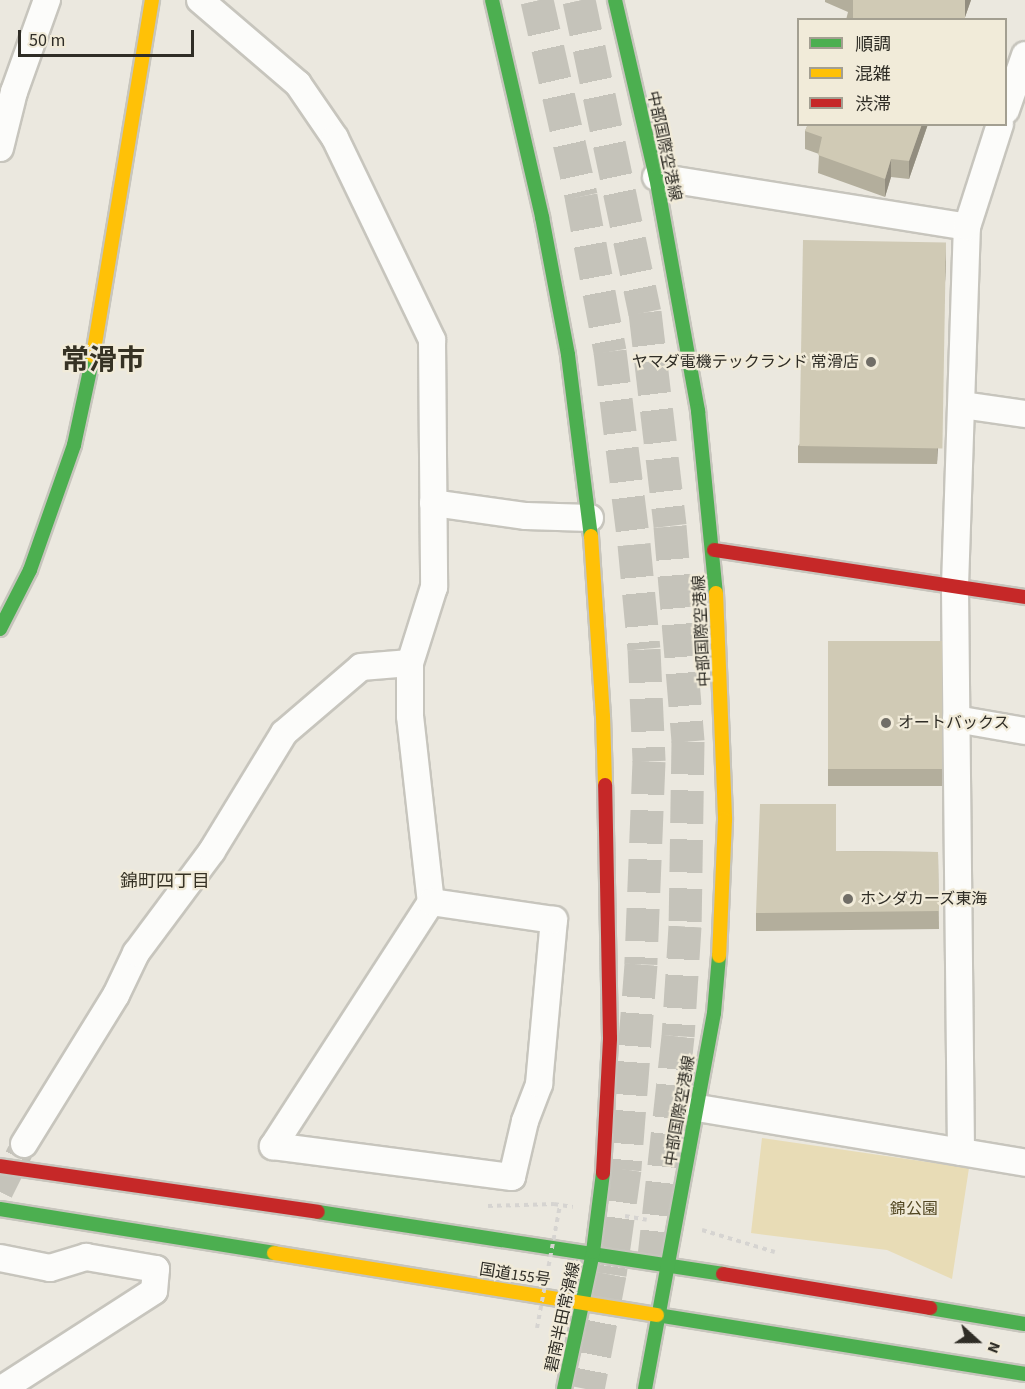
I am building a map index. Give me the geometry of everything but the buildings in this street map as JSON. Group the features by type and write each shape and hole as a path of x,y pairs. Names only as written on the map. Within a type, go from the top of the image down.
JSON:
{"main road":[{"path":"0,629 30,570 74,445 88,384 152,0"},
{"path":"492,0 543,217 570,365 590,518 603,716 610,951 610,1038 606,1126 593,1252"},
{"name":"中部国際空港線","path":"615,0 656,177 698,411 714,550 723,704 725,820 723,912 714,1013 668,1264"},
{"path":"714,550 1025,597"},
{"name":"国道155号","path":"0,1166 593,1252 1025,1324"},
{"name":"国道155号","path":"0,1209 1025,1374"},
{"name":"碧南半田常滑線","path":"564,1389 593,1252"},
{"path":"645,1389 668,1264"}],"street":[{"path":"0,148 14,92 47,0"},
{"path":"200,0 298,84 334,138 432,340 434,587 410,663 410,716 431,902 273,1146 512,1178 525,1121 539,1084 554,920 431,902"},
{"path":"1007,104 1025,55"},
{"path":"961,1152 955,586 966,227 999,126"},
{"path":"656,177 966,227"},
{"path":"962,405 1025,414"},
{"path":"433,503 526,516 590,518"},
{"path":"24,1144 116,995 136,953 212,851 284,733 361,667 410,663"},
{"path":"956,719 1025,731"},
{"path":"698,1108 1025,1163"},
{"path":"0,1258 50,1268 86,1257 156,1269 154,1291 2,1389"}],"path":[{"path":"484,1207 560,1205 583,1209"},
{"path":"537,1328 560,1205"},
{"path":"618,1215 653,1221"},
{"path":"700,1229 777,1252"}],"green space":[{"name":"錦公園","path":"762,1138 969,1168 952,1279 887,1250 751,1233"}],"tunnel":[{"path":"537,0 581,196 610,351 634,544 644,649 649,761 641,964 625,1169 610,1274 588,1389"},
{"path":"579,0 645,312 670,526 688,741 685,926 678,1036 652,1274"},
{"path":"0,1192 20,1152"}],"traffic: fast":[{"path":"492,0 542,217 568,355 591,536"},
{"path":"615,0 656,177 698,411 716,593"},
{"path":"0,629 30,570 74,445 93,356"},
{"path":"645,1389 714,1013 719,956"},
{"path":"564,1389 593,1252 603,1173"},
{"path":"0,1209 274,1253"},
{"path":"318,1212 723,1274"},
{"path":"930,1308 1025,1324"},
{"path":"657,1315 1025,1374"}],"traffic: slow":[{"path":"93,356 152,0"},
{"path":"591,536 603,716 605,785"},
{"path":"716,593 725,820 719,956"},
{"path":"274,1253 657,1315"}],"traffic: jam":[{"path":"714,550 1025,597"},
{"path":"603,1173 610,1038 605,785"},
{"path":"0,1166 318,1212"},
{"path":"723,1274 930,1308"}],"place":[{"name":"ヤマダ電機テックランド 常滑店","path":"871,362"},
{"name":"オートバックス","path":"886,723"},
{"name":"ホンダカーズ東海","path":"848,899"}],"district":[{"name":"常滑市","path":"103,360"},
{"name":"錦町四丁目","path":"165,882"}]}
